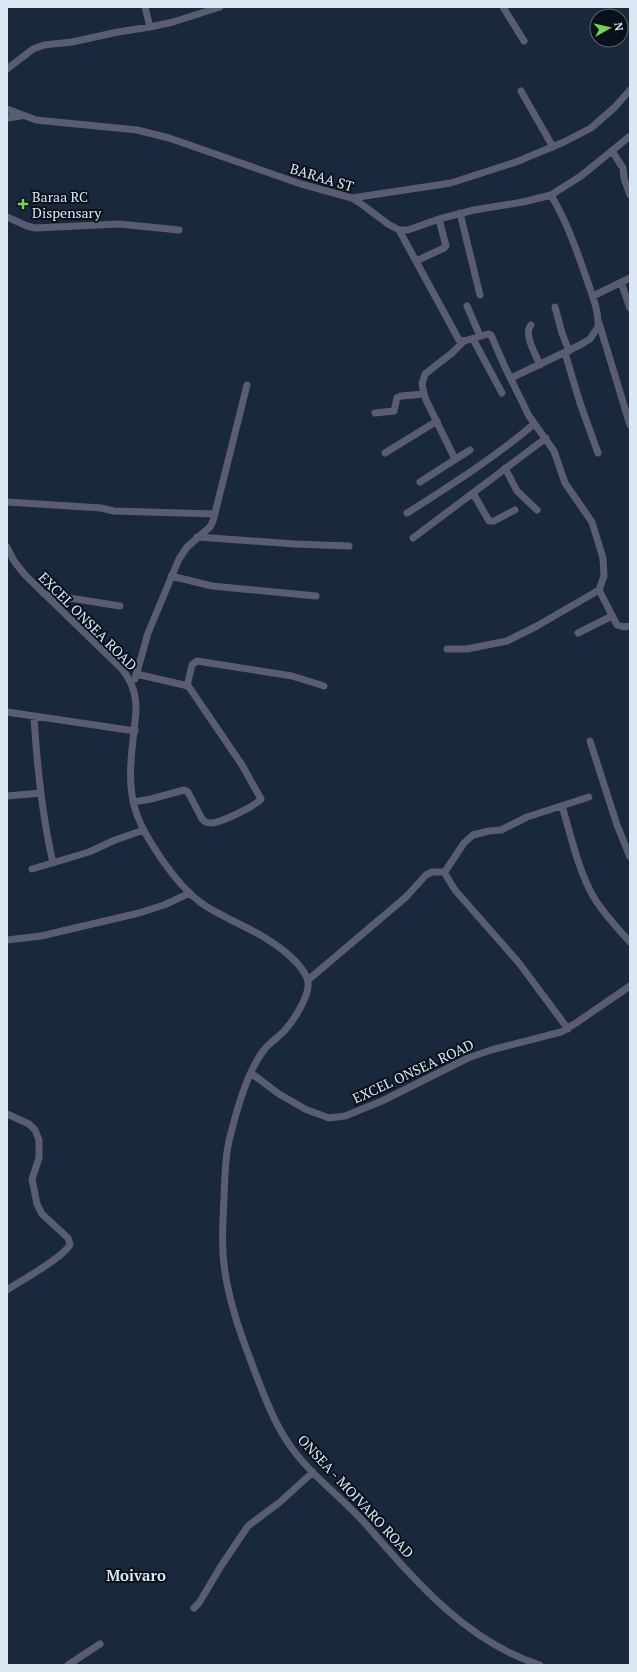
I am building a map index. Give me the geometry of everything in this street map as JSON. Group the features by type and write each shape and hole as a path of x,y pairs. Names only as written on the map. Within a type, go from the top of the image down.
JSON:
{"street":[{"path":"145,7 150,27"},
{"path":"7,69 37,47 173,22 220,7"},
{"path":"503,7 524,41"},
{"path":"352,198 451,183 493,170 553,147 583,133 596,124 615,107 630,90"},
{"path":"521,91 553,147"},
{"name":"BARAA ST","path":"7,110 36,120 131,130 154,134 300,184 352,198 388,224 399,230"},
{"path":"7,118 22,116"},
{"path":"464,341 457,338 399,230 408,230 439,218 460,213 551,195 581,176 630,136"},
{"path":"612,152 623,168 624,178 630,195"},
{"path":"551,195 568,228 593,296 598,323 630,425"},
{"path":"460,213 480,295"},
{"path":"7,217 35,228 119,224 179,230"},
{"path":"416,261 446,246 439,218"},
{"path":"593,296 630,278"},
{"path":"621,282 630,308"},
{"path":"467,306 477,337 502,393"},
{"path":"555,307 580,403 598,453"},
{"path":"511,378 567,352 590,339 596,331 598,323"},
{"path":"531,325 528,331 529,337 540,365"},
{"path":"447,649 467,648 507,641 537,626 599,590 604,576 604,566 592,522 565,483 554,451 546,438 534,424 501,360 491,336 488,334 464,341 452,353 425,374 422,384 424,394 456,459"},
{"path":"133,688 148,633 171,576 183,553 197,537 210,527 215,514 247,385"},
{"path":"375,414 394,411 397,398 401,396 424,394"},
{"path":"384,453 437,421"},
{"path":"407,513 490,460 534,424"},
{"path":"413,538 546,438"},
{"path":"420,482 470,450"},
{"path":"505,468 517,491 537,510"},
{"path":"473,493 489,521 494,521 515,510"},
{"path":"7,502 101,508 114,511 215,514"},
{"path":"197,537 349,546"},
{"name":"EXCEL ONSEA ROAD","path":"7,547 18,567 122,669 133,688 136,701 135,731 130,779 133,802 144,830 163,859 190,893 204,905 282,949 300,967 308,980"},
{"path":"171,576 212,586 316,596"},
{"path":"599,590 617,625 624,627 630,626"},
{"path":"44,594 120,606"},
{"path":"578,633 612,616"},
{"path":"187,686 192,665 197,661 292,676 324,686"},
{"path":"133,802 151,799 182,790 187,791 202,819 205,822 212,823 228,818 261,799 242,765 192,691 187,686 136,674"},
{"path":"7,712 135,731"},
{"path":"34,717 41,793 53,863"},
{"path":"590,741 617,825 630,857"},
{"path":"7,796 41,793"},
{"path":"308,980 406,897 426,876 432,872 444,872 464,843 473,835 489,831 502,830 527,817 589,797"},
{"path":"562,806 578,859 593,896 609,918 630,942"},
{"path":"32,869 90,852 116,840 144,830"},
{"path":"444,872 455,890 519,963 568,1029"},
{"path":"7,940 41,936 139,913 190,893"},
{"name":"ONSEA - MOIVARO ROAD","path":"308,980 309,985 306,995 295,1017 284,1032 265,1049 251,1074 233,1126 228,1146 223,1221 224,1267 230,1295 242,1336 271,1411 289,1445 313,1472 351,1508 429,1593 456,1617 479,1636 497,1647 514,1656 540,1665"},
{"name":"EXCEL ONSEA ROAD","path":"251,1074 279,1094 305,1109 323,1116 339,1118 365,1109 468,1058 504,1046 551,1036 568,1029 630,986"},
{"path":"7,1114 29,1124 35,1130 39,1140 39,1158 32,1179 37,1204 42,1214 68,1238 70,1244 65,1251 48,1264 7,1290"},
{"path":"194,1608 248,1526 280,1502 313,1472"},
{"path":"68,1665 100,1644"}],"place":[{"name":"Baraa RC Dispensary","path":"23,204"}],"district":[{"name":"Moivaro","path":"136,1575"}]}
